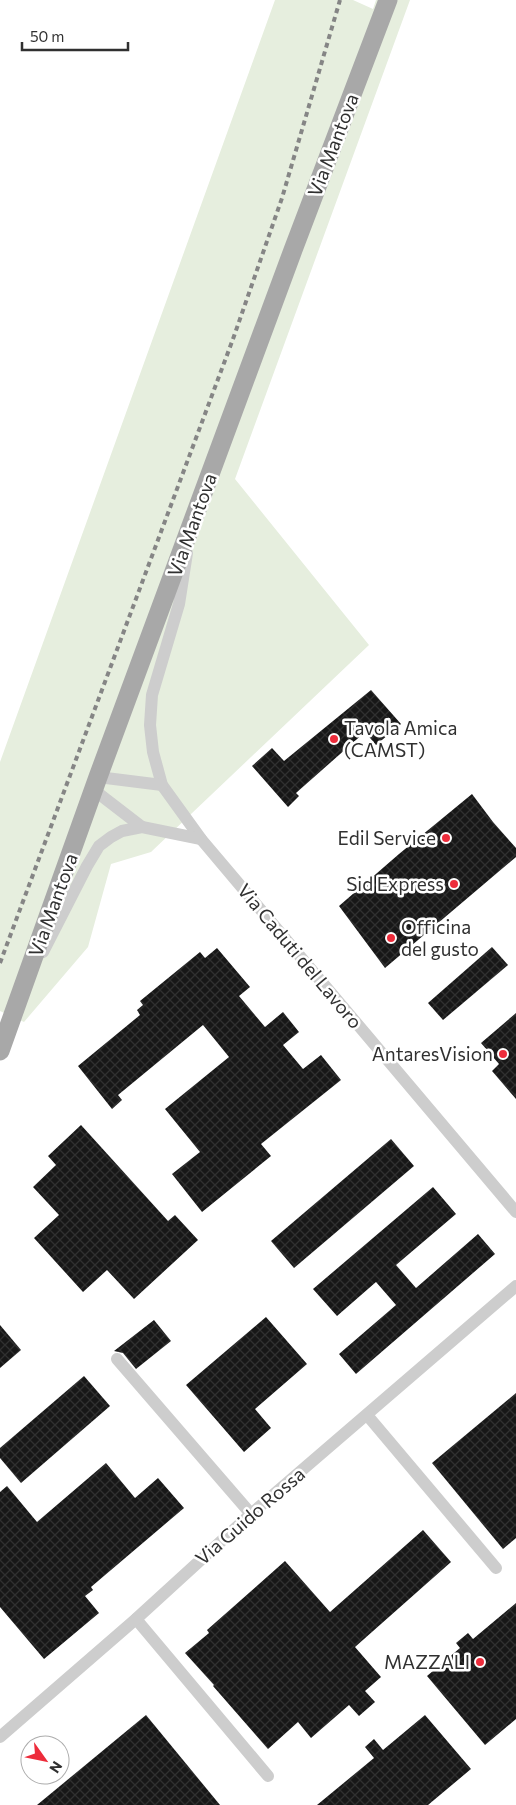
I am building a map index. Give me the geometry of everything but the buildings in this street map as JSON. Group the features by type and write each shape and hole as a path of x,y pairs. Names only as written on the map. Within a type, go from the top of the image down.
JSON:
{"main road":[{"name":"Via Mantova","path":"0,1051 96,783 293,250 388,0"}],"street":[{"name":"Via Caduti del Lavoro","path":"192,524 179,604 152,695 150,725 153,752 162,786 201,839 516,1212"},
{"path":"96,783 162,786"},
{"path":"96,783 142,826"},
{"path":"18,1001 99,846 122,831 142,826 201,839"},
{"name":"Via Guido Rossa","path":"0,1737 136,1619 251,1514 516,1286"},
{"path":"117,1359 251,1514"},
{"path":"366,1415 496,1568"},
{"path":"136,1619 268,1776"}],"green space":[{"path":"275,0 353,0 373,9 376,0 410,0 235,479 369,645 151,852 111,864 88,947 24,1022 0,1011 0,762"}],"railway":[{"path":"0,963 233,339 282,198 340,0"}],"place":[{"name":"Tavola Amica (CAMST)","path":"334,739"},
{"name":"Edil Service","path":"446,838"},
{"name":"Sid Express","path":"454,884"},
{"name":"Officina del gusto","path":"391,938"},
{"name":"AntaresVision","path":"503,1054"},
{"name":"MAZZALI","path":"480,1662"}]}
